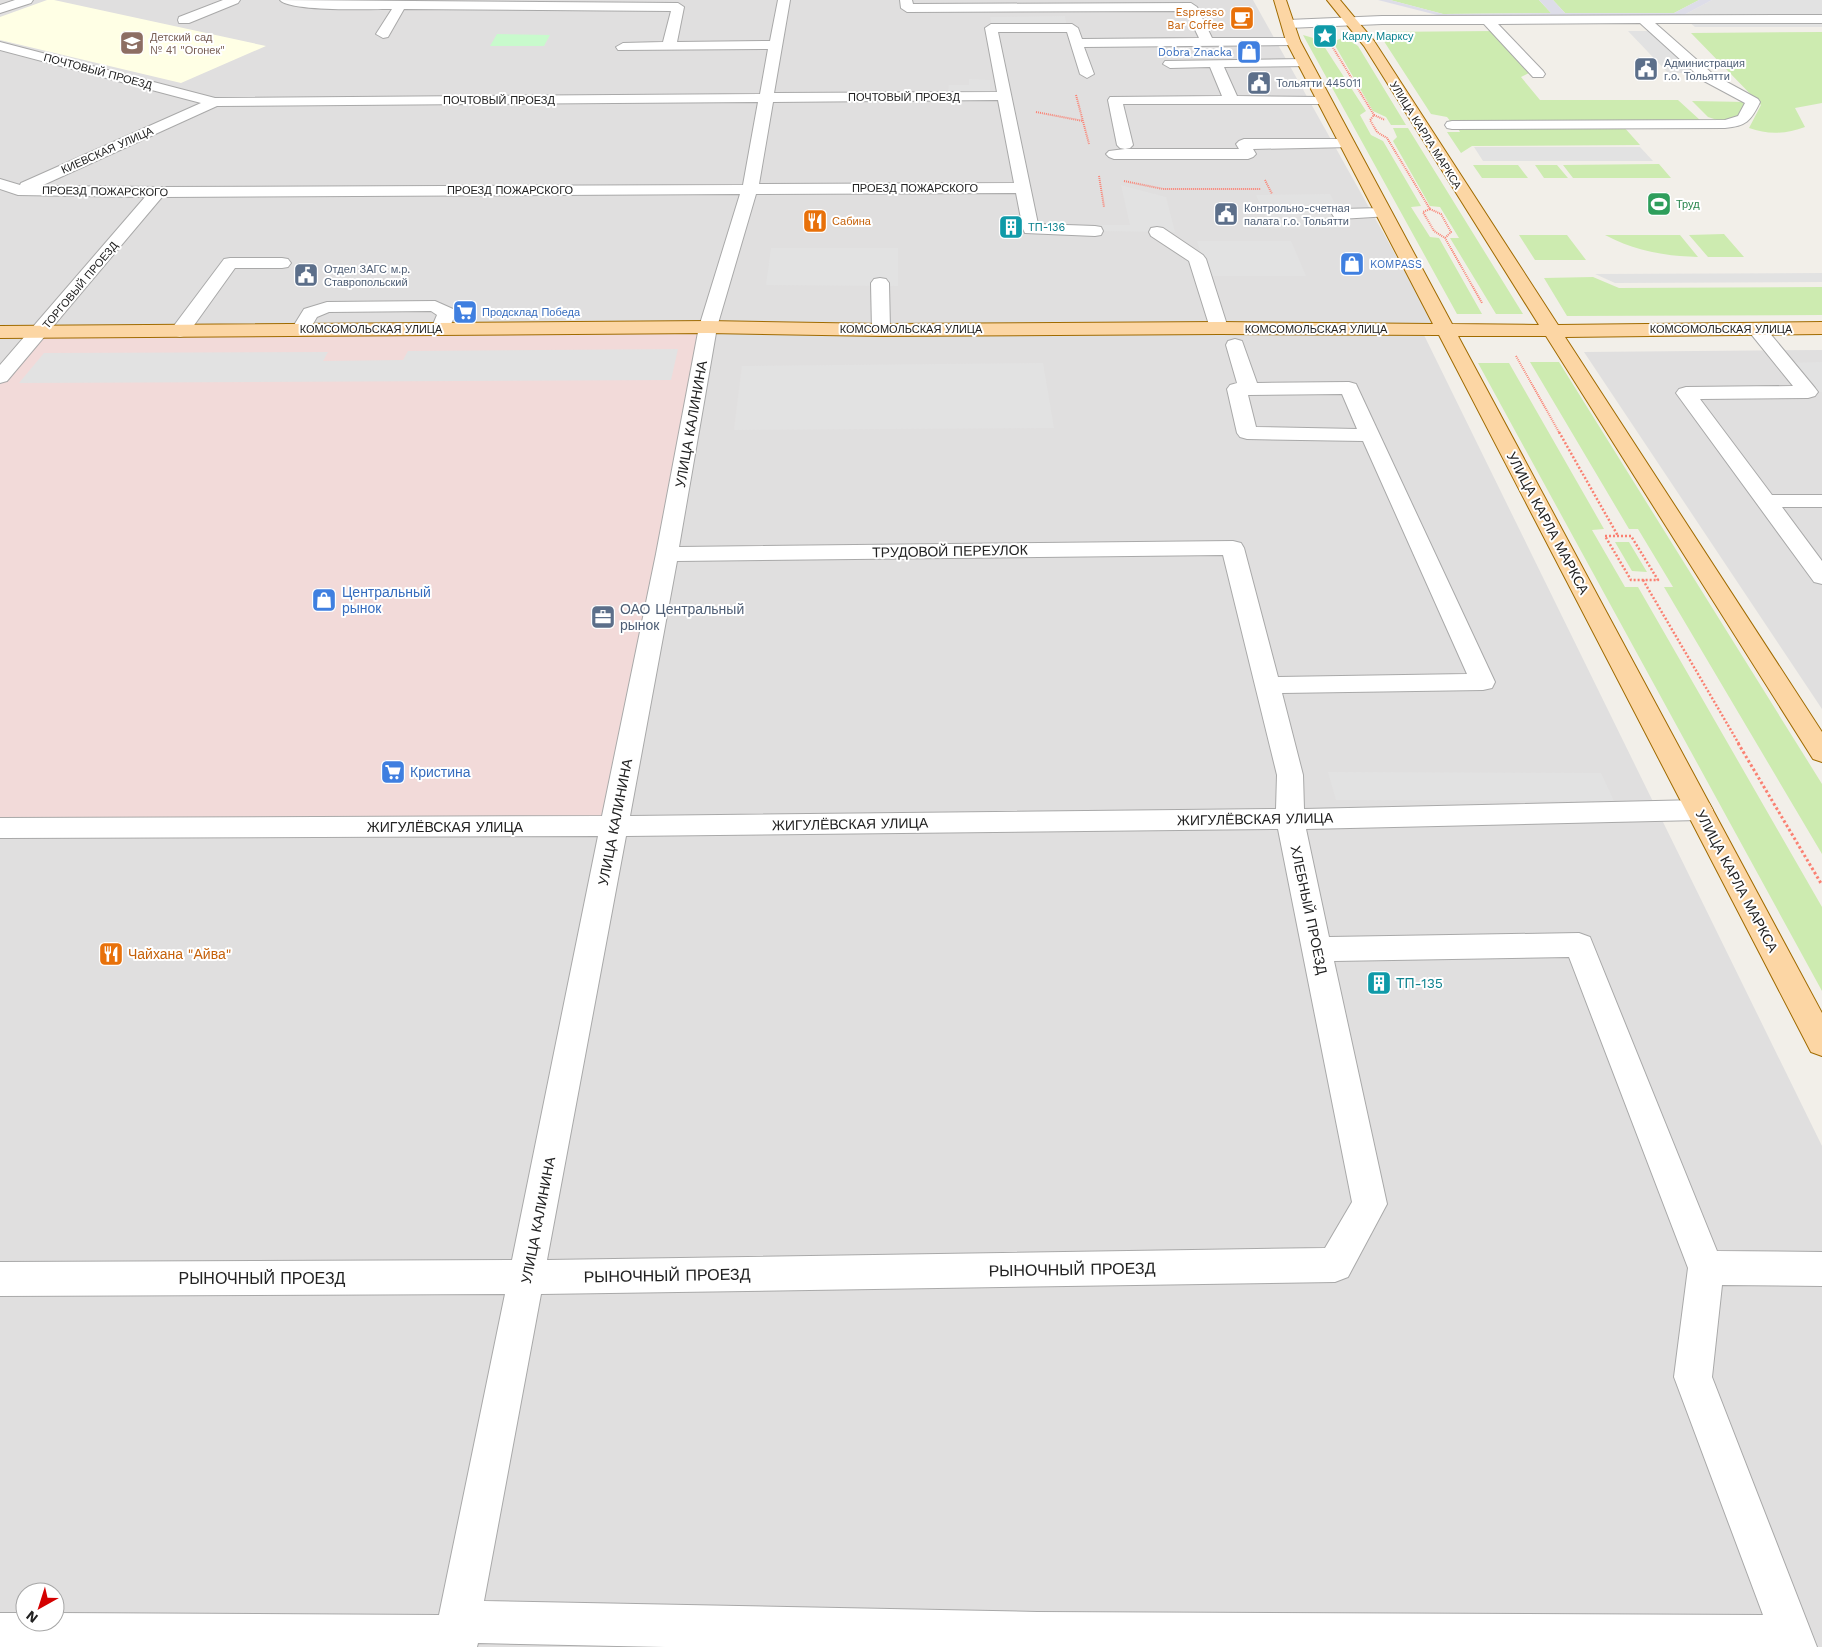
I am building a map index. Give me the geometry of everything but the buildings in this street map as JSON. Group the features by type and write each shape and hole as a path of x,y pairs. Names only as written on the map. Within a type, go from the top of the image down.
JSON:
{"main road":[{"name":"УЛИЦА КАРЛА МАРКСА","path":"1280,0 1293,41 1304,63 1822,1043"},
{"name":"УЛИЦА КАРЛА МАРКСА","path":"1333,0 1369,44 1822,754"},
{"name":"КОМСОМОЛЬСКАЯ УЛИЦА","path":"0,332 708,327 881,330 1822,328"}],"street":[{"path":"0,9 27,0"},
{"path":"184,20 234,0"},
{"path":"286,0 400,6 678,7 669,46"},
{"name":"УЛИЦА КАЛИНИНА","path":"458,1635 667,554 708,327 750,189 784,0"},
{"path":"906,0 907,8 1191,7 1207,42"},
{"path":"383,34 400,6"},
{"path":"1452,124 1725,124 1744,119 1752,102 1709,78 1643,19"},
{"path":"1288,24 1488,20 1822,19"},
{"path":"1488,20 1538,74"},
{"path":"1087,74 1072,28 991,28 1031,229 1095,231"},
{"path":"1076,42 1293,41"},
{"path":"624,47 776,45"},
{"name":"ПОЧТОВЫЙ ПРОЕЗД","path":"1,47 215,102 765,98 1005,101"},
{"path":"1170,64 1304,63"},
{"path":"1215,64 1231,100"},
{"path":"1324,101 1115,100 1120,149 1166,161 1248,154 1244,144 1347,144"},
{"name":"КИЕВСКАЯ УЛИЦА","path":"0,198 215,102"},
{"name":"ПРОЕЗД ПОЖАРСКОГО","path":"0,184 18,190 158,192 1022,188"},
{"name":"ТОРГОВЫЙ ПРОЕЗД","path":"0,377 158,192"},
{"path":"1340,214 1384,213"},
{"path":"1158,232 1201,263 1219,328"},
{"path":"180,331 230,263 282,263"},
{"path":"880,283 881,330"},
{"path":"1756,329 1815,392"},
{"path":"1235,345 1249,389"},
{"path":"1268,685 1483,682 1349,388 1237,389 1247,433 1370,435"},
{"path":"1815,392 1686,393 1822,577"},
{"path":"1767,501 1822,502"},
{"name":"ТРУДОВОЙ ПЕРЕУЛОК","path":"667,554 1233,548"},
{"name":"ХЛЕБНЫЙ ПРОЕЗД","path":"1233,548 1290,775 1290,819 1370,1204 1335,1265"},
{"name":"ЖИГУЛЁВСКАЯ УЛИЦА","path":"0,828 614,826 1290,819 1699,810"},
{"path":"0,1634 458,1635 1038,1640 1794,1641 1693,1377 1706,1268 1578,945 1317,949"},
{"name":"РЫНОЧНЫЙ ПРОЕЗД","path":"0,1279 527,1277 1335,1265"},
{"path":"1706,1268 1822,1269"}],"path":[{"path":"1328,38 1374,115 1386,120 1390,126"},
{"path":"1005,101 1083,121"},
{"path":"1374,115 1370,120 1377,132 1387,138 1430,209 1441,214 1451,232 1445,238"},
{"path":"1098,176 1104,214"},
{"path":"1265,180 1272,194"},
{"path":"1430,209 1423,212 1434,231 1445,238 1482,303"},
{"path":"1515,354 1618,536"},
{"path":"1605,536 1631,536 1658,580 1644,580 1631,580 1605,536"},
{"path":"1644,580 1822,885"}],"shaded area":[{"path":"0,0 1253,0 1437,329 1423,333 1822,1146 1822,1647 0,1647 0,838 621,836 714,330 0,331"},
{"name":"Детский сад № 41 \"Огонек\"","path":"47,0 266,46 181,83 0,40 0,17"},
{"path":"1378,0 1390,0 1443,14 1551,13 1539,0 1553,0 1565,13 1674,13 1699,0 1712,0 1682,16 1441,16"},
{"path":"1712,0 1822,0 1822,27 1695,27 1682,16"},
{"path":"1065,16 1067,27 992,27 990,17"},
{"path":"1628,31 1657,31 1699,73 1668,73"},
{"path":"969,79 990,80 990,93 948,93 949,85 969,85"},
{"path":"1474,147 1640,147 1653,161 1483,161"},
{"path":"1121,185 1166,197 1175,232 1095,231 1093,225 1130,225"},
{"path":"1330,194 1347,228 1271,229 1256,195"},
{"path":"1197,241 1291,241 1306,276 1208,276"},
{"path":"771,248 898,248 898,286 766,285"},
{"path":"1822,273 1822,282 1615,283 1595,274"},
{"name":"Центральный рынок","path":"700,331 605,818 0,820 0,382 40,336"},
{"path":"0,337 23,338 0,364"},
{"path":"678,349 671,380 19,383 44,353 328,352 323,361 403,360 408,351"},
{"path":"1822,350 1822,709 1584,352"},
{"path":"1822,362 1822,392 1808,392 1783,363"},
{"path":"1043,363 1054,428 734,430 742,366"},
{"path":"1328,772 1601,773 1614,801 1336,800"}],"green space":[{"path":"1390,0 1539,0 1551,13 1443,14"},
{"path":"1553,0 1699,0 1674,13 1565,13"},
{"path":"1494,31 1529,73 1521,77 1540,100 1678,100 1701,121 1451,122 1447,117 1431,114 1378,32"},
{"path":"1822,32 1822,103 1795,108 1805,127 1777,133 1749,128 1761,105 1691,33"},
{"path":"497,34 550,35 544,46 490,46"},
{"path":"1303,35 1320,40 1366,111 1360,115 1371,135 1383,141 1421,206 1411,207 1430,237 1439,238 1482,314 1457,314"},
{"path":"1344,37 1358,46 1406,125 1391,125 1386,117 1373,111 1333,42"},
{"path":"1692,101 1747,102 1739,117 1730,121 1708,117"},
{"path":"1623,126 1640,145 1472,146 1461,153 1447,132 1460,132 1457,127"},
{"path":"1393,128 1408,128 1523,314 1496,314 1450,238 1459,238 1440,207 1430,206 1393,141 1397,137"},
{"path":"1659,164 1671,178 1573,178 1563,165"},
{"path":"1473,165 1518,165 1528,178 1482,178"},
{"path":"1535,165 1557,165 1568,178 1544,178"},
{"path":"1724,234 1744,257 1708,257 1689,235"},
{"path":"1519,235 1567,235 1586,260 1535,260"},
{"path":"1605,235 1680,235 1698,257 1650,252 1627,245"},
{"path":"1593,277 1619,288 1822,287 1822,315 1567,316 1544,278"},
{"path":"1530,362 1559,362 1822,784 1822,854 1664,587 1673,587 1638,529 1629,529"},
{"path":"1478,363 1509,363 1604,529 1592,530 1625,587 1638,587 1822,907 1822,991"},
{"path":"1615,542 1629,542 1647,572 1632,571"}],"place":[{"name":"Espresso Bar Coffee","path":"1242,18"},
{"name":"Карлу Марксу","path":"1325,36"},
{"name":"Детский сад № 41 \"Огонек\"","path":"132,43"},
{"name":"Dobra Znacka","path":"1249,52"},
{"name":"Администрация г.о. Тольятти","path":"1646,69"},
{"name":"Тольятти 445011","path":"1259,83"},
{"name":"Труд","path":"1659,204"},
{"name":"Контрольно-счетная палата г.о. Тольятти","path":"1226,214"},
{"name":"Сабина","path":"815,221"},
{"name":"ТП-136","path":"1011,227"},
{"name":"KOMPASS","path":"1352,264"},
{"name":"Отдел ЗАГС м.р. Ставропольский","path":"306,275"},
{"name":"Продсклад Победа","path":"465,312"},
{"name":"Центральный рынок","path":"324,600"},
{"name":"ОАО Центральный рынок","path":"603,617"},
{"name":"Кристина","path":"393,772"},
{"name":"Чайхана \"Айва\"","path":"111,954"},
{"name":"ТП-135","path":"1379,983"}]}
